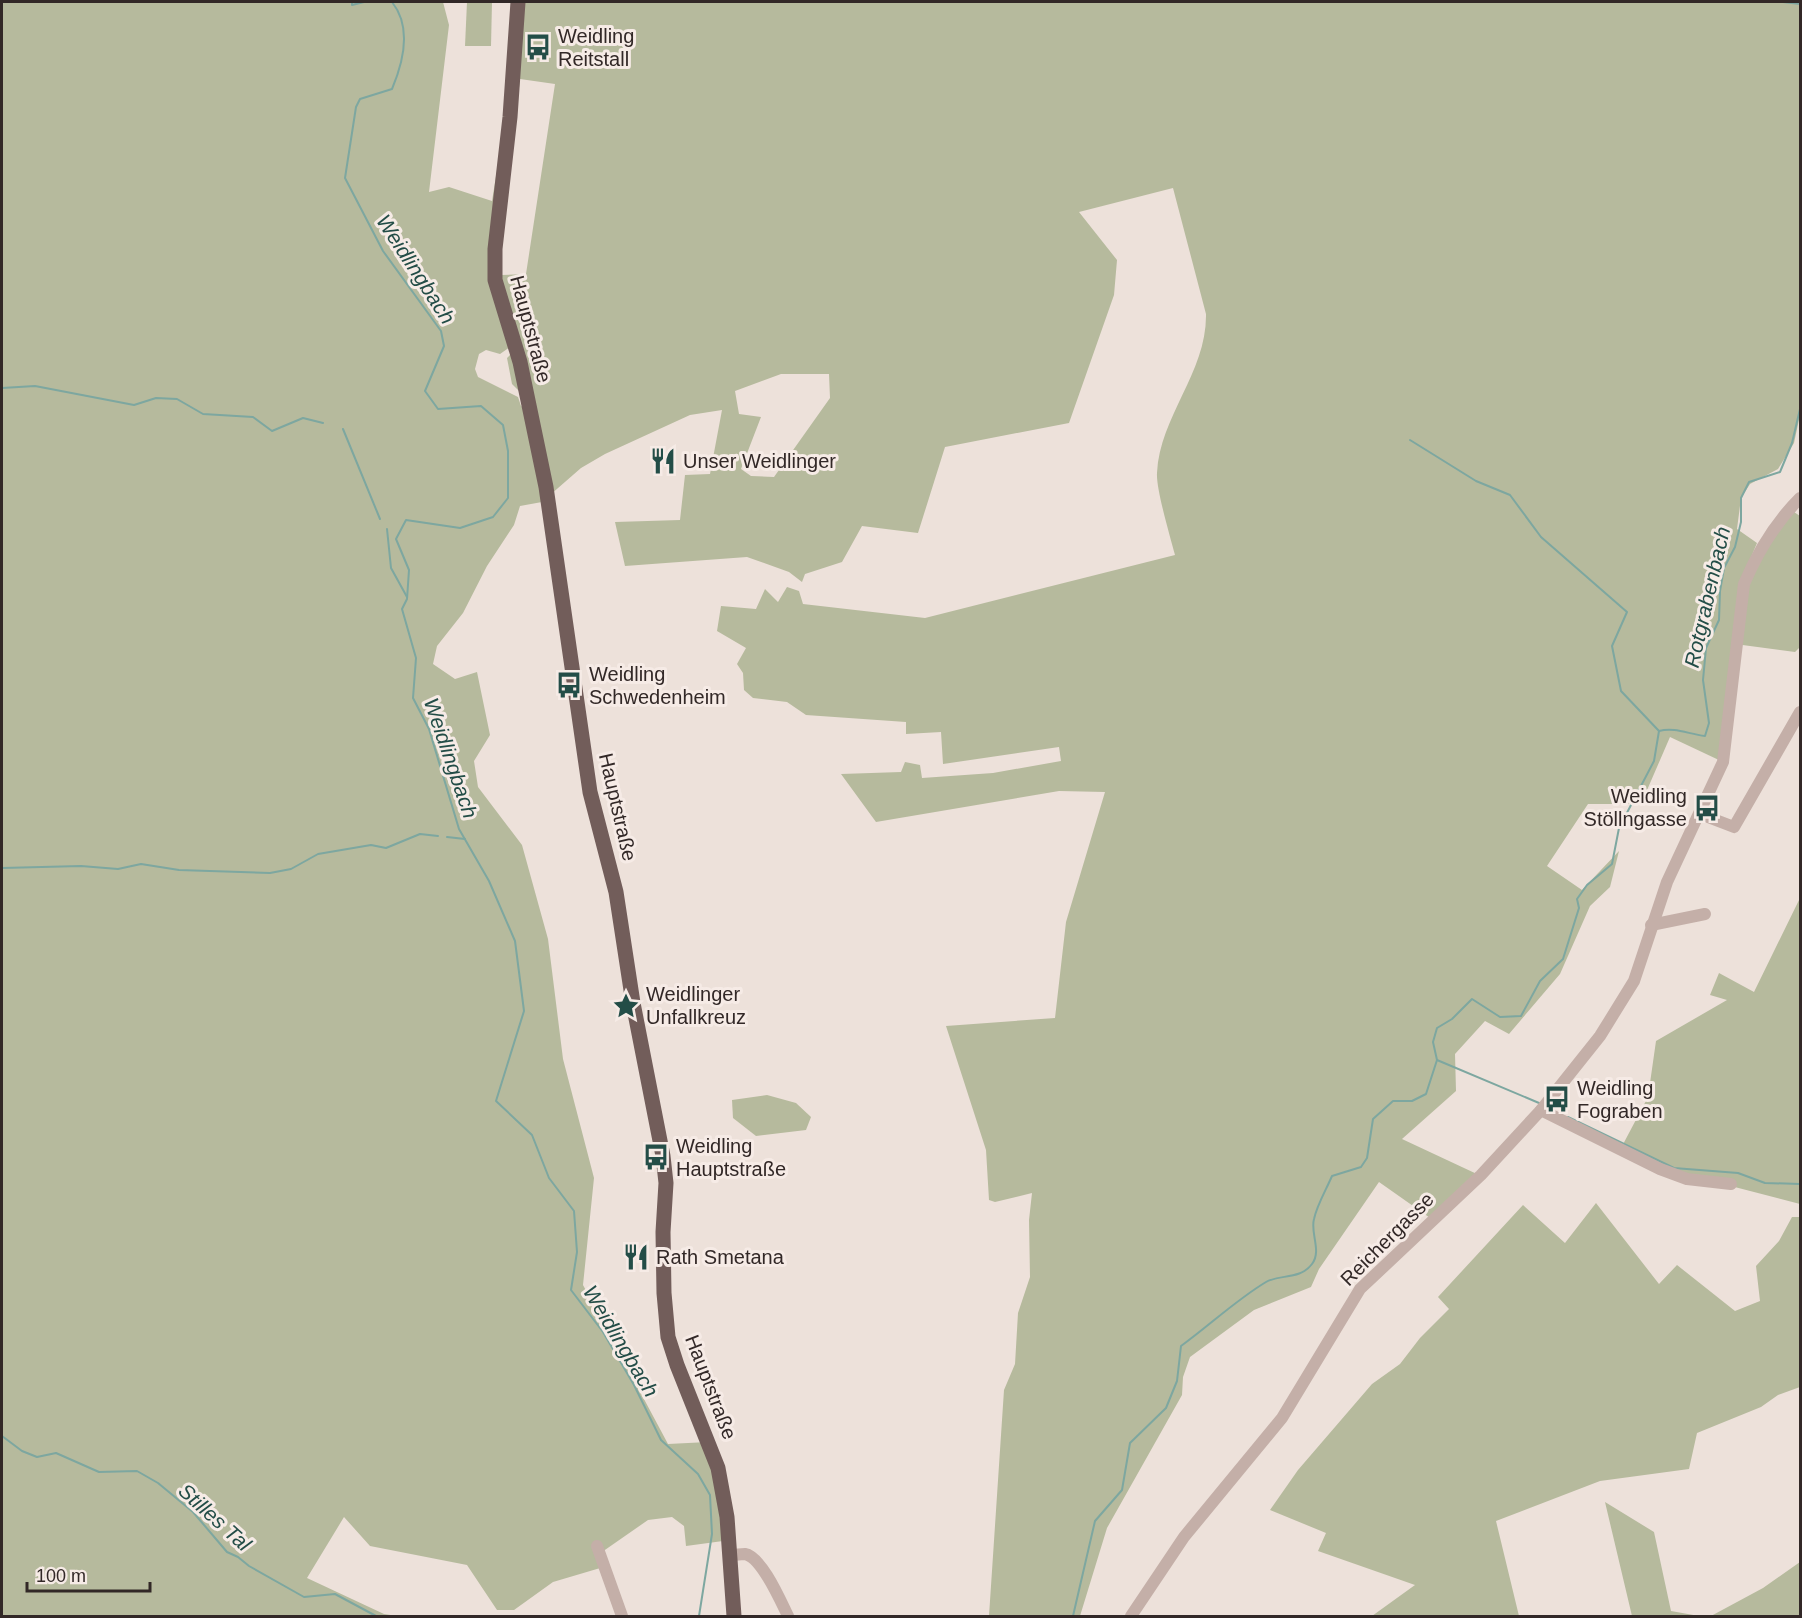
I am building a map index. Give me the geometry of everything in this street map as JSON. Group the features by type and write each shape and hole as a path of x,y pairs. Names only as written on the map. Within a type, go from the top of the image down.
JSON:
{"main road":[{"name":"Hauptstraße","path":"518,2 510,117 495,249 495,279 522,370 546,487 590,792 616,892 633,1003 663,1156 666,1183 663,1232 664,1293 669,1337 677,1365 718,1468 730,1555 734,1617"}],"street":[{"name":"Reichergasse","path":"1131,1617 1184,1538 1282,1418 1360,1289 1481,1175 1541,1110 1600,1036 1634,981 1667,882 1723,762 1744,584 1756,557 1781,517 1800,498"},
{"path":"1700,814 1734,827 1800,712"},
{"path":"1651,925 1705,914"},
{"path":"1541,1110 1660,1169 1687,1179 1731,1184"},
{"path":"597,1546 622,1617"},
{"path":"730,1555 745,1554 753,1558 766,1575 788,1617"}],"green space":[{"path":"2,2 443,2 449,25 429,192 449,187 492,201 502,139 513,2 1800,2 1800,415 1794,443 1778,469 1750,484 1741,498 1737,529 1757,543 1749,562 1794,512 1800,516 1800,647 1795,652 1735,644 1721,761 1670,737 1641,804 1588,804 1547,866 1582,890 1619,851 1610,887 1590,906 1560,974 1509,1034 1485,1021 1455,1054 1456,1091 1402,1139 1479,1175 1433,1220 1379,1182 1319,1269 1311,1287 1254,1310 1190,1357 1183,1377 1182,1395 1107,1528 1080,1616 989,1616 1004,1390 1015,1364 1018,1313 1030,1277 1029,1220 1032,1193 995,1202 989,1200 986,1150 946,1026 1055,1018 1066,922 1105,792 1059,791 876,822 841,774 901,772 905,762 920,765 922,778 993,773 1061,761 1059,747 943,764 941,732 906,734 906,722 806,715 787,702 753,698 744,690 743,673 737,664 746,648 717,631 721,606 756,609 765,589 778,602 787,587 799,591 803,604 925,618 1175,555 1161,501 1157,473 1166,432 1199,355 1206,314 1173,188 1079,212 1117,260 1114,295 1069,423 945,447 918,533 862,526 842,562 805,574 802,582 789,572 747,557 625,566 615,522 680,520 685,475 710,474 722,410 690,415 605,454 581,468 542,502 520,506 514,525 487,566 463,613 437,646 433,664 455,679 477,672 490,735 474,761 478,787 522,845 548,939 563,1059 594,1178 583,1285 668,1444 708,1442 720,1479 723,1541 686,1546 684,1526 672,1517 648,1520 602,1552 607,1566 553,1582 514,1610 497,1610 467,1565 370,1546 344,1517 307,1578 384,1614 397,1616 2,1616","holes":["520,79 555,84 526,274 501,275 500,253","510,347 512,353 507,358 512,384 520,392 525,408 521,406 518,397 478,377 475,369 479,354 486,350 500,354","781,374 829,374 830,398 774,477 751,476 741,469 761,417 739,414 735,391"]},
{"path":"467,2 492,2 491,46 465,46"},
{"path":"1800,898 1800,1204 1700,1178 1620,1150 1648,1097 1656,1041 1727,1000 1710,995 1719,973 1754,992"},
{"path":"767,1095 796,1103 811,1117 806,1130 756,1136 733,1118 732,1100"},
{"path":"1596,1203 1659,1284 1677,1265 1735,1311 1760,1301 1756,1266 1779,1241 1792,1217 1800,1217 1800,1387 1778,1395 1761,1407 1697,1433 1689,1469 1600,1481 1496,1521 1519,1616 1372,1616 1415,1585 1318,1551 1326,1533 1270,1510 1298,1470 1372,1384 1400,1364 1420,1338 1449,1309 1438,1297 1523,1205 1565,1243"},
{"path":"1605,1502 1654,1532 1671,1611 1699,1616 1632,1616"},
{"path":"1800,1562 1800,1616 1711,1616 1763,1588"}],"waterway":[{"name":"Weidlingbach","path":"352,2 352,5 364,2"},
{"name":"Weidlingbach","path":"392,2 402,22 404,34 402,57 392,89 360,99 356,107 345,178 383,251 441,331 444,346 425,391 438,409 481,406 503,425 508,451 508,498 493,517 460,528 406,520 396,539 409,570 407,599 402,609 416,658 413,698 429,729 459,829 489,881 515,941 524,1011 496,1101 532,1135 549,1178 574,1211 577,1252 571,1290 603,1332 634,1385 661,1440 698,1474 710,1495 712,1534 699,1616"},
{"path":"1783,2 1800,4"},
{"path":"2,388 35,386 134,405 156,398 177,399 203,414 253,417 272,431 303,418 323,423"},
{"name":"Rotgrabenbach","path":"1073,1616 1095,1521 1122,1490 1130,1443 1166,1408 1177,1381 1181,1346 1266,1282 1296,1275 1312,1264 1316,1253 1314,1219 1332,1176 1361,1167 1367,1158 1373,1119 1393,1101 1412,1101 1426,1094 1437,1060 1433,1042 1437,1028 1452,1019 1472,999 1500,1017 1521,1016 1540,981 1563,959 1579,908 1577,899 1587,885 1612,864 1619,828 1654,761 1659,731 1676,730 1705,736 1709,723 1703,680 1706,648 1719,620 1724,568 1735,547 1741,522 1741,498 1749,482 1780,472 1792,443 1800,409"},
{"path":"343,429 380,519"},
{"path":"1410,440 1476,481 1510,495 1541,537 1627,612 1612,646 1621,691 1659,731"},
{"path":"387,529 391,568 407,597"},
{"path":"2,868 81,866 118,869 141,864 179,870 270,873 291,869 318,854 371,845 386,848 420,834 438,836"},
{"path":"447,837 465,839"},
{"path":"1437,1060 1539,1103"},
{"path":"1568,1117 1674,1168 1738,1173 1765,1183 1800,1184"},
{"name":"Stilles Tal","path":"2,1436 22,1451 37,1457 56,1453 99,1472 137,1471 158,1483 193,1512 227,1552 249,1566 304,1597 335,1594 376,1616"}],"place":[{"name":"Weidling Reitstall","path":"538,47"},
{"name":"Unser Weidlinger","path":"663,461"},
{"name":"Weidling Schwedenheim","path":"569,685"},
{"name":"Weidling Stöllngasse","path":"1707,808"},
{"name":"Weidlinger Unfallkreuz","path":"626,1006"},
{"name":"Weidling Fograben","path":"1557,1099"},
{"name":"Weidling Hauptstraße","path":"656,1157"},
{"name":"Rath Smetana","path":"636,1257"}]}
